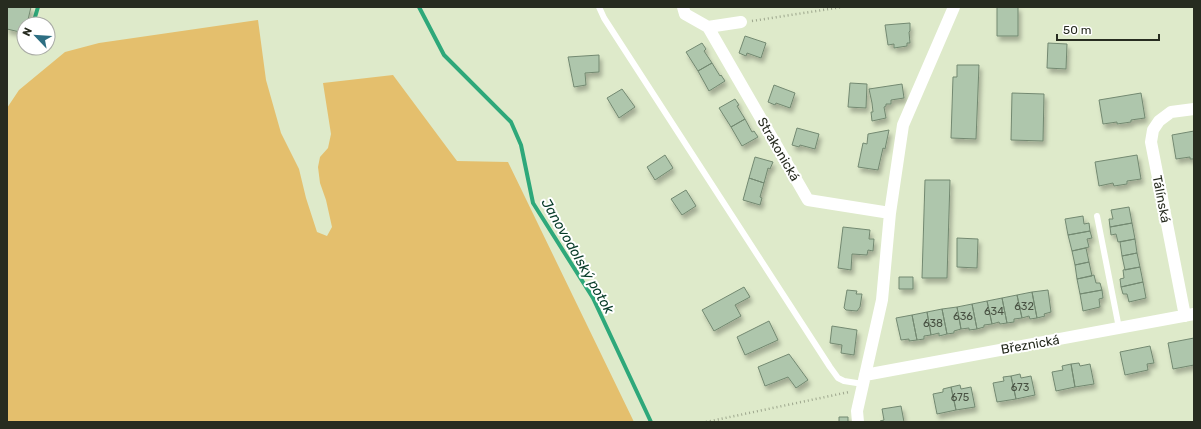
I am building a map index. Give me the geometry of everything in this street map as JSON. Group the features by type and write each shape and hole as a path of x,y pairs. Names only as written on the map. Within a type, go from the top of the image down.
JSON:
{"street":[{"path":"683,7 685,14 708,27 741,22"},
{"path":"858,422 857,411 882,300 890,213 904,125 954,7"},
{"name":"Strakonická","path":"708,27 808,200 890,213"},
{"name":"Tálínská","path":"1189,315 1151,142 1153,130 1159,121 1171,112 1194,109"},
{"name":"Březnická","path":"863,383 1120,328 1189,315"}],"lane":[{"path":"598,7 830,367 838,378 844,381 863,383"},
{"path":"1097,216 1120,328"}],"path":[{"path":"741,22 842,7"},
{"path":"706,422 863,383"}],"shaded area":[{"path":"258,20 266,80 281,133 299,169 306,198 317,232 327,236 332,227 326,200 320,183 318,167 320,157 328,148 331,134 323,83 393,75 457,161 508,162 634,422 7,422 7,108 19,90 65,52 99,43"}],"building":[{"path":"7,7 31,7 29,16 16,16 16,31 7,29"},
{"path":"997,7 1018,7 1018,36 997,36"},
{"path":"910,23 910,43 907,43 907,46 894,48 894,44 888,45 885,25"},
{"path":"745,36 766,43 761,58 747,53 746,56 739,53"},
{"path":"702,43 706,49 704,51 712,63 698,71 686,52"},
{"path":"1048,43 1067,44 1066,69 1047,68"},
{"path":"599,55 599,72 585,73 586,85 574,87 568,57"},
{"path":"712,63 725,81 709,91 698,71"},
{"path":"957,65 979,65 976,139 951,138 953,77 957,77"},
{"path":"850,83 867,84 866,108 848,107"},
{"path":"902,84 904,98 891,100 891,104 886,104 884,107 886,118 872,121 871,112 873,112 869,89"},
{"path":"774,85 795,93 790,108 768,102"},
{"path":"622,89 635,107 619,118 607,98"},
{"path":"1012,93 1044,94 1043,141 1011,140"},
{"path":"1141,93 1145,118 1117,124 1117,122 1103,124 1099,100"},
{"path":"735,99 739,105 737,106 745,119 731,127 719,108"},
{"path":"745,119 752,132 754,131 758,137 742,146 731,127"},
{"path":"797,128 819,134 815,149 800,145 799,147 792,145"},
{"path":"889,130 878,170 858,167 863,143 867,144 868,134"},
{"path":"1194,131 1194,159 1190,159 1190,157 1176,159 1172,135"},
{"path":"665,155 673,168 655,180 647,167"},
{"path":"1137,155 1141,179 1127,181 1127,184 1114,186 1113,183 1099,186 1095,162"},
{"path":"755,157 773,162 770,169 768,168 764,183 749,178"},
{"path":"749,178 764,183 760,197 762,198 760,205 743,200"},
{"path":"925,180 950,180 947,278 922,278"},
{"path":"686,190 696,206 682,215 671,199"},
{"path":"1129,207 1132,223 1110,227 1109,219 1113,219 1111,210"},
{"path":"1083,216 1084,224 1089,223 1090,231 1068,235 1065,219"},
{"path":"1132,223 1135,239 1118,242 1116,234 1111,235 1110,227"},
{"path":"843,227 870,230 869,239 874,239 873,251 868,250 867,255 852,254 851,270 838,268"},
{"path":"1090,231 1092,238 1087,239 1089,247 1072,251 1068,235"},
{"path":"957,238 978,239 977,268 957,267"},
{"path":"1135,239 1137,253 1122,256 1120,242"},
{"path":"1086,248 1089,262 1075,265 1072,251"},
{"path":"1137,253 1140,267 1125,270 1122,256"},
{"path":"1089,262 1092,276 1077,279 1075,265"},
{"path":"1140,267 1143,282 1121,287 1120,279 1124,278 1123,270"},
{"path":"1094,275 1096,283 1100,283 1102,290 1080,294 1077,279"},
{"path":"899,277 913,277 913,289 899,289"},
{"path":"1143,282 1146,298 1129,302 1127,294 1123,294 1121,287"},
{"path":"744,287 750,297 735,305 741,316 714,331 702,310"},
{"path":"847,290 857,291 856,294 862,294 860,307 857,311 846,310 844,308"},
{"path":"1048,290 1051,312 1044,314 1045,316 1037,318 1032,292"},
{"path":"1102,290 1103,298 1099,299 1100,307 1083,311 1080,294"},
{"path":"1032,292 1037,318 1030,319 1029,316 1022,318 1017,295"},
{"path":"1017,295 1022,318 1014,319 1014,322 1007,323 1002,298"},
{"path":"1002,298 1007,323 1000,324 999,322 992,324 987,301"},
{"path":"987,301 992,324 984,325 984,327 977,329 972,304"},
{"path":"972,304 977,329 961,329 957,307"},
{"path":"957,307 961,329 954,331 954,333 947,334 942,309"},
{"path":"942,309 947,334 939,336 939,333 931,335 927,312"},
{"path":"927,312 931,335 924,336 924,339 917,340 912,315"},
{"path":"912,315 917,340 901,340 896,318"},
{"path":"769,321 778,340 745,355 737,337"},
{"path":"832,326 857,330 854,355 841,353 842,345 830,343"},
{"path":"1194,338 1194,365 1173,369 1168,343"},
{"path":"1150,346 1154,363 1147,364 1148,370 1125,375 1120,352"},
{"path":"789,354 808,380 796,388 788,377 765,386 758,367"},
{"path":"1079,363 1080,366 1090,364 1094,384 1075,387 1071,364"},
{"path":"1071,364 1075,387 1056,391 1052,372 1063,370 1062,366"},
{"path":"1020,374 1021,378 1031,376 1035,395 1016,399 1011,376"},
{"path":"1011,376 1016,399 997,402 993,383 1004,381 1003,377"},
{"path":"960,385 961,389 971,387 975,407 956,410 951,387"},
{"path":"951,387 956,410 937,414 933,394 943,392 943,389"},
{"path":"901,406 904,422 880,422 884,420 882,409"},
{"path":"839,417 848,417 848,422 839,422"}],"waterway":[{"path":"35,16 38,7"},
{"name":"Janovodolský potok","path":"419,7 444,55 511,122 521,145 533,203 593,298 651,422"}]}
